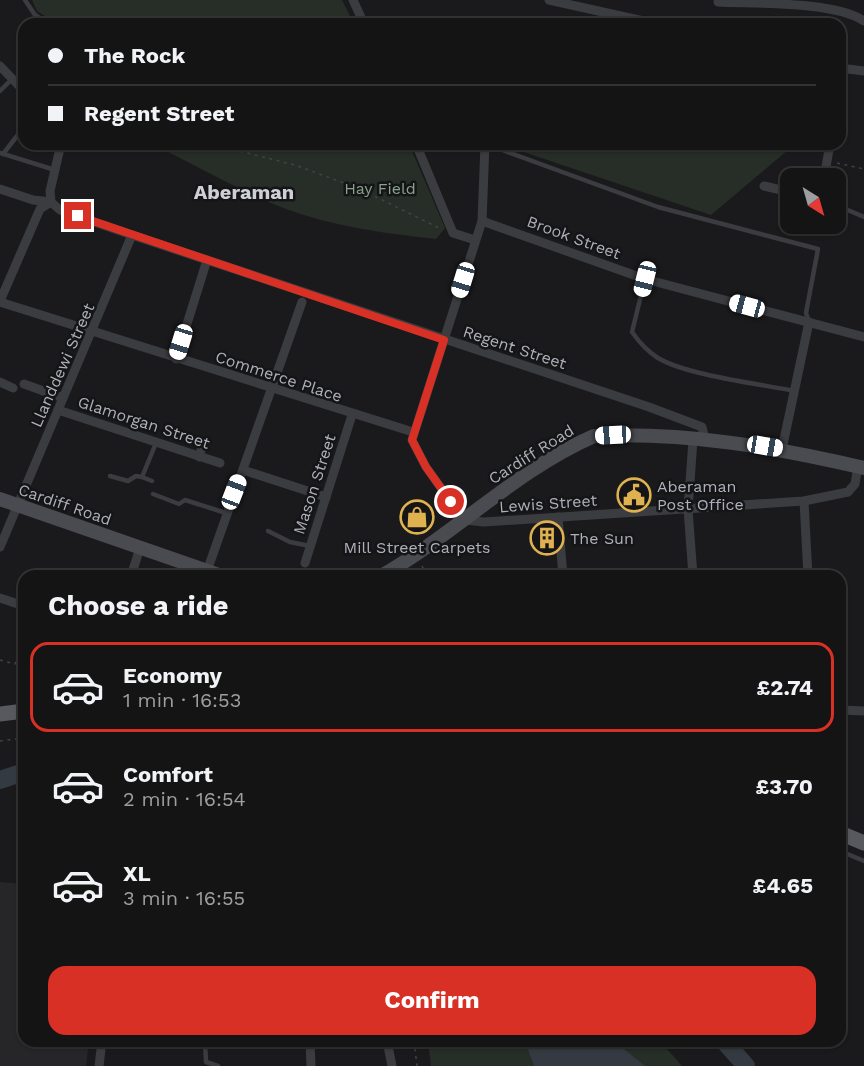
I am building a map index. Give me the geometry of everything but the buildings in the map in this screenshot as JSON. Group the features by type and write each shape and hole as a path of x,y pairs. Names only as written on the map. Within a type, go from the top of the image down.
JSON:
{"main road":[{"name":"Cardiff Road","path":"390,570 464,520 497,494 577,443 594,436 699,440 782,449 861,467"},
{"name":"Cardiff Road","path":"0,499 204,570"},
{"path":"0,714 18,712"},
{"path":"846,835 864,843"}],"street":[{"path":"353,0 361,18"},
{"path":"549,0 630,18"},
{"path":"718,2 826,8 857,16 864,21"},
{"path":"0,66 18,86"},
{"path":"846,68 864,70"},
{"path":"0,302 40,208 51,202 50,191 60,150"},
{"path":"418,150 453,233 475,240"},
{"path":"464,520 417,453 412,440 482,220 485,150"},
{"path":"826,168 829,150"},
{"path":"764,186 780,190"},
{"name":"Regent Street","path":"0,189 33,200 51,202 60,210 132,235 702,427 699,440"},
{"name":"Brook Street","path":"482,220 645,279 864,337"},
{"name":"Llanddewi Street","path":"0,547 93,333 132,235"},
{"path":"176,358 207,260"},
{"name":"Commerce Place","path":"0,302 352,415 413,432"},
{"path":"207,570 302,302"},
{"path":"782,449 809,322"},
{"path":"0,382 13,388"},
{"path":"24,384 63,398"},
{"name":"Glamorgan Street","path":"58,410 220,463"},
{"name":"Mason Street","path":"305,562 352,415"},
{"path":"693,570 688,509 699,440"},
{"path":"199,457 203,444"},
{"path":"848,492 855,484 861,467"},
{"path":"243,470 327,498"},
{"name":"Lewis Street","path":"464,520 484,522 804,501 864,487"},
{"path":"804,501 808,570"},
{"path":"558,517 562,570"},
{"path":"133,570 140,548"},
{"path":"0,598 18,604"},
{"path":"846,710 864,711"},
{"path":"99,1066 101,1047"},
{"path":"310,1047 311,1066"},
{"path":"388,1047 392,1066"}],"lane":[{"path":"25,0 40,18"},
{"path":"0,91 11,80"},
{"path":"18,134 2,153 55,170"},
{"path":"502,150 658,207 818,249 806,313 809,322"},
{"path":"846,209 864,217"},
{"path":"645,279 632,332 643,346 659,358 680,367 795,391"},
{"path":"142,477 156,443"},
{"path":"110,476 128,481 136,476 152,481"},
{"path":"153,494 179,504 185,500 226,513"},
{"path":"268,531 290,542 310,546"},
{"path":"846,854 864,861"},
{"path":"205,1047 206,1062 218,1066"}],"path":[{"path":"233,150 311,171 360,189 401,207 433,227 453,233"},
{"path":"827,160 864,169"},
{"path":"0,660 15,664 18,655"},
{"path":"0,741 18,739"},
{"path":"415,1047 417,1066"}],"shaded area":[{"path":"0,882 18,884 18,1047 88,1047 86,1066 0,1066"},
{"path":"527,1047 621,1047 645,1066 534,1066"}],"green space":[{"path":"32,0 342,0 351,18 48,18 37,11"},
{"name":"Hay Field","path":"164,150 412,150 445,228 436,239 373,231 290,211"},
{"path":"518,150 788,150 711,215"},
{"path":"429,1047 665,1047 682,1066 431,1066"}],"waterway":[{"path":"0,780 18,774"},
{"path":"729,1047 746,1066"}],"place":[{"name":"Aberaman Post Office","path":"634,495"},
{"name":"Mill Street Carpets","path":"417,517"},
{"name":"The Sun","path":"547,538"}],"district":[{"name":"Aberaman","path":"244,192"}],"route":[{"path":"78,216 444,340 412,440 417,453 451,502"}]}
